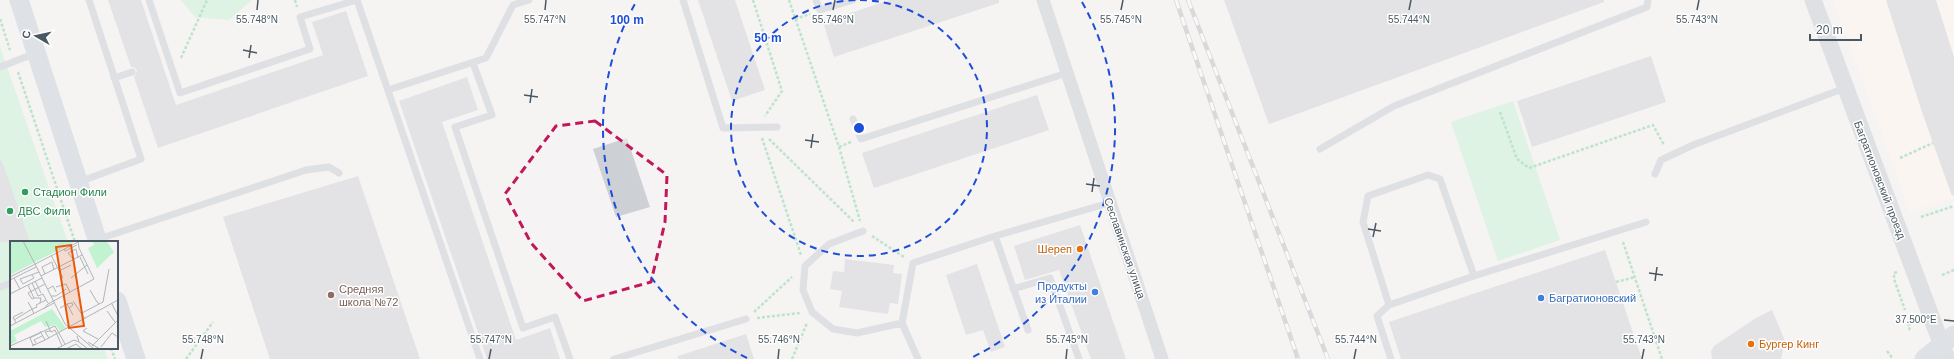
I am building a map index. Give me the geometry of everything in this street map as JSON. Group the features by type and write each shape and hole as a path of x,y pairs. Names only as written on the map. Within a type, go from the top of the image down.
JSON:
{"main road":[{"path":"19,0 98,241"},
{"path":"118,304 136,359"},
{"path":"1924,359 1950,351"}],"street":[{"name":"Сеславинская улица","path":"1044,0 1109,203 1162,359"},
{"name":"Багратионовский проезд","path":"1813,0 1846,88 1950,351"}],"lane":[{"path":"78,182 141,159 89,0"},
{"path":"149,0 165,60 174,75 180,93 310,49 300,17 357,0 480,359"},
{"path":"388,90 473,64 486,58 513,6 529,0"},
{"path":"683,0 723,128 758,126 777,127"},
{"path":"816,0 820,10 853,0"},
{"path":"1320,149 1394,106 1647,7 1648,0"},
{"path":"0,67 36,52"},
{"path":"473,64 492,115 455,126 523,328 555,317 570,359"},
{"path":"114,78 132,72"},
{"path":"853,119 861,139 1067,73"},
{"path":"1655,174 1661,160 1715,136 1846,88"},
{"path":"98,241 306,170 329,166 340,173"},
{"path":"1388,305 1363,222 1368,196 1428,175 1440,179 1474,276"},
{"path":"918,359 902,323 913,263 995,236 1109,203"},
{"path":"1391,359 1377,316 1388,305 1474,276 1646,222"},
{"path":"863,231 829,244 804,266 803,290 812,312 833,329 857,333 902,323"},
{"path":"995,236 1028,330"},
{"path":"1013,288 1050,278 1079,359"},
{"path":"0,287 10,283"},
{"path":"614,359 746,319"}],"path":[{"path":"174,75 207,0"},
{"path":"753,0 782,91 758,126"},
{"path":"789,0 839,147 863,231"},
{"path":"0,19 13,56"},
{"path":"18,71 75,241"},
{"path":"1500,112 1516,159 1529,168 1653,125 1670,156"},
{"path":"758,126 774,145 863,231 913,263"},
{"path":"746,319 804,266 758,126"},
{"path":"1900,158 1933,143"},
{"path":"1922,217 1954,206"},
{"path":"1619,230 1662,359"},
{"path":"1942,275 1954,270"},
{"path":"1616,282 1635,277"},
{"path":"1894,279 1905,310"},
{"path":"746,319 812,312 792,359"},
{"path":"186,359 214,322"},
{"path":"1910,324 1908,325 1910,330"},
{"path":"111,349 115,359"},
{"path":"1887,351 1893,359"}],"highlighted area":[{"path":"595,121 667,175 665,222 651,282 583,301 531,243 505,194 556,126"}],"shaded area":[{"path":"1833,0 1954,0 1954,197 1910,212"}],"green space":[{"path":"181,0 252,0 229,20 195,17"},
{"name":"Стадион Фили","path":"0,47 68,241 10,241 10,349 104,349 108,359 0,359"},
{"path":"1513,101 1560,240 1498,261 1451,122"}],"building":[{"path":"108,0 141,0 176,105 323,55 312,22 346,11 368,76 158,148 134,77 137,71 135,68 131,67"},
{"path":"698,0 735,0 765,90 732,101"},
{"path":"890,0 999,0 999,3 834,57 823,22"},
{"path":"1224,0 1604,0 1604,2 1269,124"},
{"path":"1886,0 1936,0 1954,57 1954,195 1952,196 1923,115"},
{"path":"1651,56 1666,102 1532,147 1517,101"},
{"path":"467,77 478,110 442,122 516,340 550,328 560,359 487,359 399,101"},
{"path":"1037,95 1049,130 874,188 862,153"},
{"path":"627,138 650,207 616,217 593,149"},
{"name":"ДВС Фили","path":"0,161 2,161 30,241 0,242"},
{"path":"358,176 420,359 270,359 223,217"},
{"path":"1080,225 1126,359 1091,359 1059,270 1025,280 1014,246"},
{"name":"Багратионовский","path":"1605,250 1642,359 1401,359 1389,322"},
{"path":"845,259 894,265 893,273 902,274 898,304 890,303 888,314 839,307 842,291 830,289 833,271 844,272"},
{"path":"977,264 1005,347 991,352 983,330 966,335 946,275"},
{"path":"1772,310 1785,341 1781,359 1712,359 1711,351 1714,346 1756,318"},
{"path":"746,334 754,359 678,359 678,356"}],"railway":[{"path":"1176,0 1298,359"},
{"path":"1188,0 1328,359"}],"place":[{"name":"Стадион Фили","path":"25,192"},
{"name":"ДВС Фили","path":"10,211"},
{"name":"Шереп","path":"1080,249"},
{"name":"Продукты из Италии","path":"1095,292"},
{"name":"Средняя школа №72","path":"331,295"},
{"name":"Багратионовский","path":"1541,298"},
{"name":"Бургер Кинг","path":"1751,344"}]}
